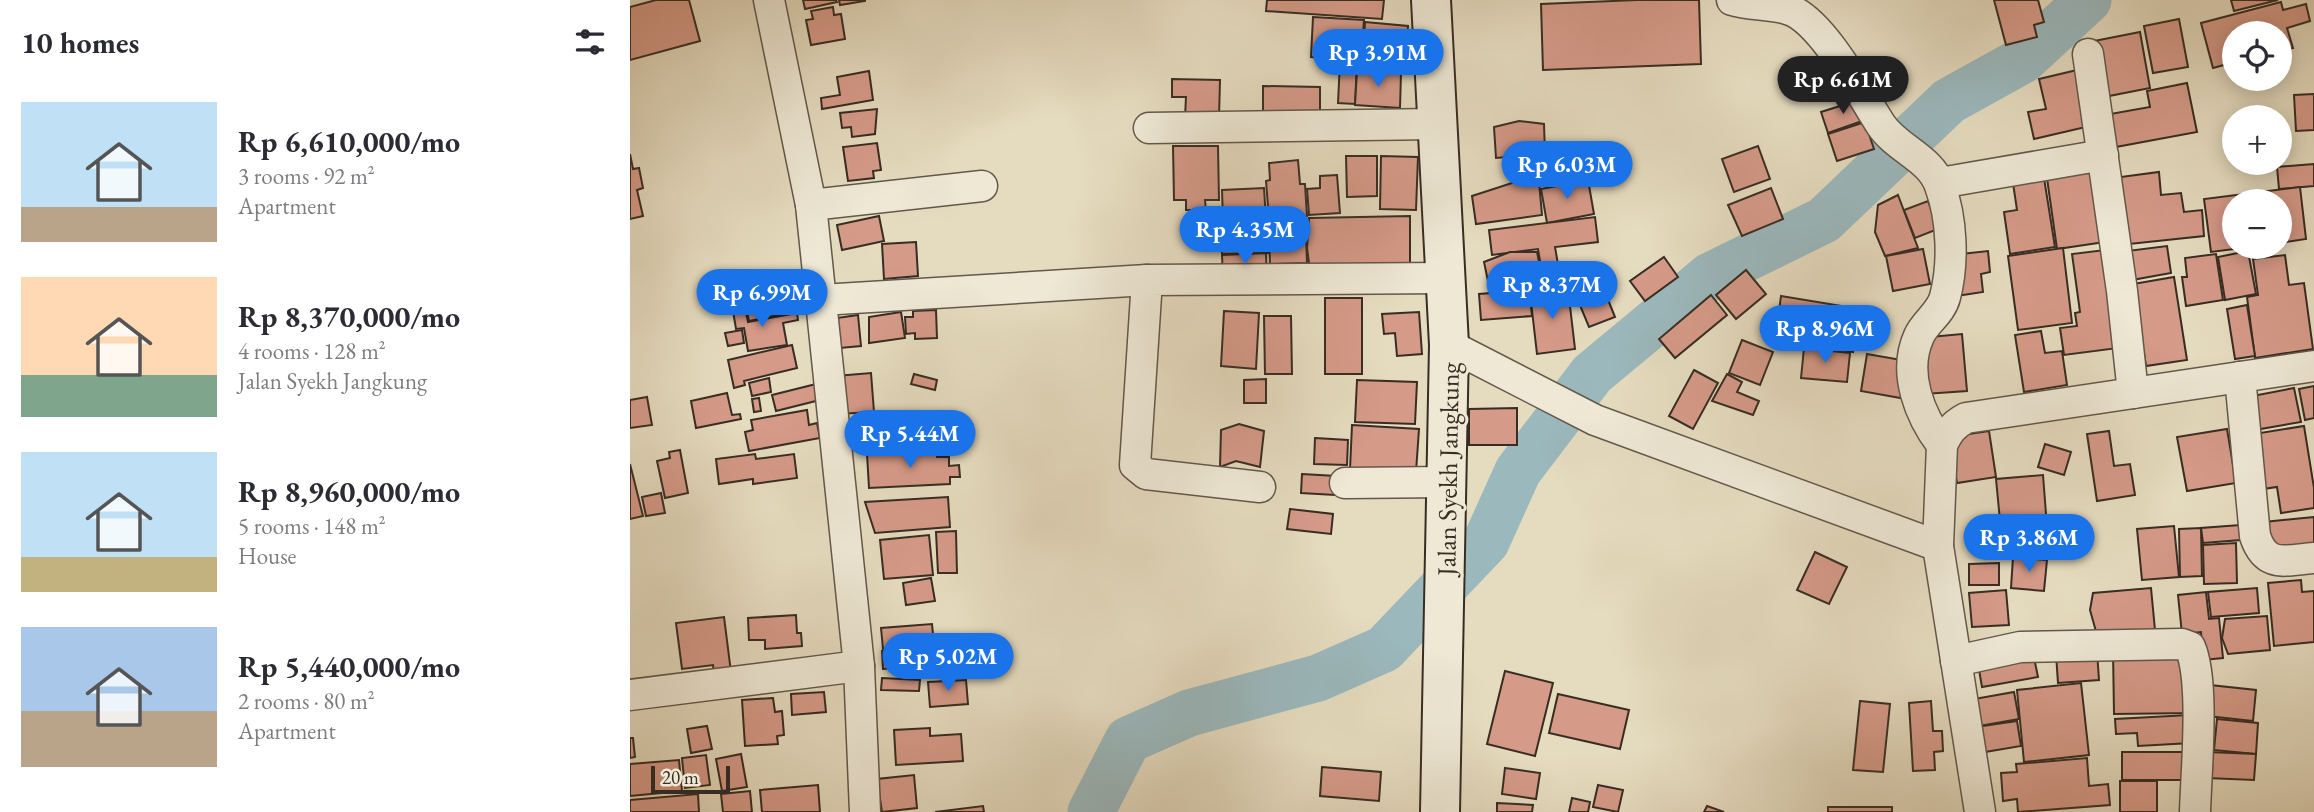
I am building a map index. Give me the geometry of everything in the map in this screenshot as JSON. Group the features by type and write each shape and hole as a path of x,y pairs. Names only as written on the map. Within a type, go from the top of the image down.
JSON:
{"main road":[{"name":"Jalan Syekh Jangkung","path":"1431,0 1449,345 1440,812"}],"street":[{"path":"769,0 811,205 859,666 865,812"},
{"path":"1732,0 1746,5 1779,7 1802,16 1855,82 1888,133 1918,158 1940,183 1948,223 1949,260 1945,296 1941,307 1919,334 1914,360 1919,411 1941,445"},
{"path":"2088,54 2133,393"},
{"path":"1149,128 1437,124"},
{"path":"1940,183 2102,155"},
{"path":"811,205 982,186"},
{"path":"821,300 1147,280 1446,278"},
{"path":"1147,280 1135,465 1146,474 1260,487"},
{"path":"1449,345 1595,420 1938,546"},
{"path":"1980,812 1938,546 1941,445 1955,424 1966,418 2314,366"},
{"path":"2240,377 2255,536 2261,552 2268,559 2314,558"},
{"path":"1345,483 1448,482"},
{"path":"1956,661 2020,647 2048,645 2182,644 2190,648 2194,656 2197,702 2195,812"},
{"path":"630,695 859,666"}],"building":[{"path":"656,0 689,0 700,41 630,60 630,7"},
{"path":"803,0 836,0 837,2 805,9"},
{"path":"839,0 865,0 865,1 840,5"},
{"path":"1267,0 1384,0 1382,19 1266,11"},
{"path":"1699,0 1701,64 1543,70 1541,4"},
{"path":"1994,0 2038,0 2044,22 2034,25 2037,37 2006,45"},
{"path":"2231,0 2278,0 2234,11"},
{"path":"2281,2 2283,10 2306,4 2310,21 2292,26 2292,21 2222,21 2222,66 2213,68 2201,23"},
{"path":"833,7 834,15 841,14 845,39 811,45 806,20 813,19 811,11"},
{"path":"1313,17 1364,20 1361,61 1311,57"},
{"path":"2179,19 2188,67 2153,73 2144,26"},
{"path":"1365,22 1408,26 1405,72 1362,69"},
{"path":"2140,32 2150,88 2099,98 2089,42"},
{"path":"1340,61 1357,62 1355,104 1338,103"},
{"path":"2077,70 2090,126 2034,139 2028,112 2046,109 2039,79"},
{"path":"869,71 873,100 822,109 821,98 840,95 837,77"},
{"path":"1357,71 1401,73 1400,108 1355,105"},
{"path":"1172,79 1220,80 1219,118 1185,117 1186,97 1172,97"},
{"path":"2187,83 2197,132 2105,149 2099,116 2150,107 2147,91"},
{"path":"1263,86 1320,87 1320,125 1263,124"},
{"path":"2314,94 2314,130 2296,131 2294,95"},
{"path":"1859,100 1865,120 1828,133 1821,112"},
{"path":"877,109 875,134 852,137 851,127 842,128 840,113"},
{"path":"1519,121 1544,124 1545,154 1496,158 1494,127"},
{"path":"1865,122 1874,149 1837,161 1828,134"},
{"path":"877,143 881,170 873,171 874,178 848,181 843,147"},
{"path":"1173,146 1218,146 1219,200 1205,200 1206,210 1186,210 1186,200 1174,200"},
{"path":"1758,146 1770,179 1734,192 1722,159"},
{"path":"630,154 633,169 639,168 643,188 637,190 643,216 630,219"},
{"path":"1346,156 1377,156 1377,196 1347,197"},
{"path":"1381,156 1418,157 1416,210 1380,209"},
{"path":"1298,160 1300,184 1305,184 1307,216 1269,219 1266,181 1270,180 1269,163"},
{"path":"2101,164 2112,241 2057,249 2046,171"},
{"path":"2314,164 2314,186 2279,189 2278,175 2292,175 2292,166"},
{"path":"2159,172 2161,195 2181,193 2184,212 2202,210 2204,236 2120,245 2113,178"},
{"path":"1337,175 1340,213 1309,215 1307,189 1320,188 1320,176"},
{"path":"2044,178 2055,247 2010,254 2004,212 2017,210 2013,183"},
{"path":"1588,180 1594,214 1547,223 1541,189"},
{"path":"1515,182 1539,182 1542,215 1476,224 1472,196"},
{"path":"2300,187 2306,239 2292,241 2292,189 2284,189"},
{"path":"1264,188 1266,220 1223,221 1222,190"},
{"path":"1771,188 1783,219 1742,236 1728,205"},
{"path":"1898,195 1918,248 1885,256 1875,232 1878,205"},
{"path":"2222,197 2222,251 2211,252 2204,199"},
{"path":"1928,201 1938,229 1915,238 1904,210"},
{"path":"879,216 884,241 842,250 837,225"},
{"path":"1410,216 1410,277 1311,278 1307,248 1309,218"},
{"path":"1595,217 1598,242 1555,247 1561,282 1544,285 1538,249 1492,255 1489,230"},
{"path":"1266,221 1268,253 1222,254 1221,222"},
{"path":"1269,235 1306,235 1307,263 1270,264"},
{"path":"916,242 918,276 884,279 882,244"},
{"path":"2167,246 2171,273 2132,280 2127,251"},
{"path":"2063,248 2072,323 2018,330 2008,256"},
{"path":"1923,249 1930,284 1893,291 1886,256"},
{"path":"2113,249 2126,347 2064,355 2060,328 2077,326 2075,313 2080,312 2072,254"},
{"path":"1988,251 1990,272 1981,274 1983,292 1956,296 1952,255"},
{"path":"1510,252 1537,252 1543,281 1490,291 1484,262"},
{"path":"1266,253 1267,278 1223,279 1222,255"},
{"path":"2216,254 2223,300 2186,306 2182,277 2187,277 2185,258"},
{"path":"1664,257 1678,277 1645,301 1630,281"},
{"path":"2218,257 2249,259 2256,294 2225,300"},
{"path":"2253,259 2286,259 2289,285 2304,283 2313,349 2255,358 2247,297 2258,295"},
{"path":"1746,270 1766,294 1736,319 1716,295"},
{"path":"1598,275 1615,317 1589,327 1572,286"},
{"path":"2174,277 2187,360 2146,366 2133,284"},
{"path":"797,281 798,288 803,287 808,309 749,321 743,293"},
{"path":"1568,289 1575,349 1537,354 1530,293"},
{"path":"1529,290 1532,316 1481,320 1479,294"},
{"path":"1711,295 1727,315 1675,358 1659,339"},
{"path":"1781,296 1860,309 1853,352 1798,342 1800,330 1777,326"},
{"path":"1325,298 1362,298 1362,374 1325,374"},
{"path":"744,303 748,322 797,313 798,320 783,323 787,345 748,351 744,328 736,329 732,305"},
{"path":"2247,305 2255,356 2235,359 2227,309"},
{"path":"936,310 937,338 915,339 915,333 906,334 905,317 913,317 913,311"},
{"path":"1224,311 1259,313 1256,369 1221,366"},
{"path":"901,312 905,338 869,343 869,317"},
{"path":"1419,312 1422,354 1397,356 1395,333 1384,334 1382,314"},
{"path":"858,315 861,346 840,348 837,318"},
{"path":"1264,316 1291,316 1292,374 1265,374"},
{"path":"742,330 744,343 728,346 725,333"},
{"path":"2041,331 2045,353 2062,351 2067,385 2024,392 2015,335"},
{"path":"1962,334 1967,391 1924,394 1919,338"},
{"path":"1742,340 1773,352 1760,385 1729,373"},
{"path":"792,345 797,368 744,381 745,385 734,388 728,360"},
{"path":"1804,348 1850,353 1847,382 1801,378"},
{"path":"1867,354 1913,362 1906,399 1861,391"},
{"path":"1694,370 1718,383 1693,429 1669,416"},
{"path":"871,373 874,412 838,414 836,376"},
{"path":"914,374 937,380 935,390 911,384"},
{"path":"1727,374 1742,382 1737,392 1759,401 1753,415 1712,401"},
{"path":"769,378 771,392 752,396 749,383"},
{"path":"1266,379 1266,403 1244,403 1244,380"},
{"path":"1357,380 1417,382 1415,424 1355,422"},
{"path":"816,384 820,400 776,411 772,395"},
{"path":"2314,386 2314,418 2305,420 2299,389"},
{"path":"2294,388 2301,422 2249,431 2242,398"},
{"path":"727,393 732,415 740,414 741,419 696,428 691,401"},
{"path":"647,397 652,425 630,428 630,400"},
{"path":"759,398 761,411 754,412 752,399"},
{"path":"1517,408 1517,445 1469,445 1469,409"},
{"path":"807,410 809,425 817,423 820,438 749,451 745,432 753,430 751,420"},
{"path":"930,418 934,440 919,440 920,447 887,449 883,433 867,419"},
{"path":"1239,424 1264,431 1260,467 1236,461 1220,467 1221,430"},
{"path":"1352,425 1419,429 1416,472 1350,469"},
{"path":"865,426 881,438 849,443 854,427"},
{"path":"2304,426 2314,488 2314,508 2281,513 2277,487 2263,489 2254,434"},
{"path":"2227,429 2236,483 2187,491 2177,437"},
{"path":"1989,431 1996,477 1957,483 1949,437"},
{"path":"2109,431 2114,466 2130,464 2135,495 2097,501 2087,434"},
{"path":"1315,438 1348,440 1347,465 1314,464"},
{"path":"2045,444 2071,452 2064,475 2038,467"},
{"path":"680,450 688,493 665,498 657,461 670,458 669,452"},
{"path":"936,451 937,457 949,457 949,466 959,465 960,477 950,477 950,484 869,488 867,454"},
{"path":"755,454 756,459 794,454 797,478 753,484 753,479 719,484 716,459"},
{"path":"630,464 643,516 630,519"},
{"path":"1302,474 1336,476 1335,495 1301,493"},
{"path":"2043,475 2047,527 2001,531 1996,479"},
{"path":"661,493 665,513 646,516 642,497"},
{"path":"948,497 950,527 875,533 865,502"},
{"path":"1290,509 1333,514 1331,534 1287,529"},
{"path":"2314,517 2314,556 2268,558 2264,522"},
{"path":"2240,525 2241,540 2203,543 2201,528"},
{"path":"2174,526 2179,577 2142,580 2137,529"},
{"path":"2201,528 2202,576 2180,577 2179,529"},
{"path":"956,531 957,573 938,573 936,532"},
{"path":"929,535 933,575 884,579 880,540"},
{"path":"2236,543 2237,583 2204,584 2203,545"},
{"path":"1815,552 1847,567 1829,604 1797,590"},
{"path":"2013,557 2047,560 2044,591 2011,588"},
{"path":"1999,563 1999,585 1969,585 1969,564"},
{"path":"931,578 935,601 906,605 903,583"},
{"path":"2301,580 2302,592 2314,591 2314,642 2274,646 2268,583"},
{"path":"2151,588 2155,630 2097,635 2090,610 2093,593"},
{"path":"2257,588 2259,613 2211,617 2208,592"},
{"path":"2006,590 2009,625 1972,627 1969,593"},
{"path":"2206,592 2209,619 2219,618 2223,658 2203,660 2201,632 2182,634 2178,595"},
{"path":"796,615 797,633 801,633 802,646 765,649 765,640 749,640 748,618"},
{"path":"2267,616 2270,650 2228,654 2222,638 2225,619"},
{"path":"724,617 731,672 714,674 713,665 682,669 676,623"},
{"path":"932,624 934,645 883,649 881,628"},
{"path":"974,643 979,670 965,672 960,646"},
{"path":"939,648 953,672 947,677 942,671 925,672 925,666 883,669 882,651"},
{"path":"2032,648 2038,677 1982,687 1977,658"},
{"path":"2190,649 2192,713 2114,714 2113,651"},
{"path":"2097,651 2099,680 2058,683 2056,654"},
{"path":"1505,671 1553,683 1535,756 1487,744"},
{"path":"882,678 920,680 919,691 881,690"},
{"path":"966,680 968,704 930,707 928,682"},
{"path":"2081,683 2089,755 2024,762 2017,690"},
{"path":"2210,685 2256,690 2253,721 2207,716"},
{"path":"824,692 826,712 792,715 791,694"},
{"path":"2014,692 2019,719 1968,728 1963,701"},
{"path":"1558,694 1629,710 1620,749 1549,733"},
{"path":"773,698 775,712 782,711 784,735 777,736 778,744 745,746 742,700"},
{"path":"1860,701 1890,704 1883,772 1853,770"},
{"path":"1931,701 1933,731 1942,731 1943,751 1934,752 1935,770 1913,771 1909,703"},
{"path":"2189,715 2191,743 2138,746 2137,733 2116,734 2115,719"},
{"path":"2217,719 2258,723 2256,754 2214,750"},
{"path":"2017,721 2021,746 1973,754 1969,728"},
{"path":"707,726 712,749 691,753 687,729"},
{"path":"930,728 930,736 961,734 963,761 896,765 894,730"},
{"path":"630,738 633,738 635,757 630,758"},
{"path":"2122,752 2194,752 2194,780 2122,780"},
{"path":"2208,752 2256,754 2254,780 2207,778"},
{"path":"741,754 747,787 722,791 716,759"},
{"path":"706,755 710,785 685,788 682,758"},
{"path":"2087,758 2089,786 2108,784 2110,805 2018,812 2017,799 2003,801 2001,773 2017,772 2016,764"},
{"path":"679,760 682,791 630,796 630,764"},
{"path":"1322,767 1381,772 1379,801 1320,796"},
{"path":"1505,768 1540,773 1536,799 1502,794"},
{"path":"914,775 917,808 882,812 877,779"},
{"path":"2120,781 2157,781 2157,812 2120,812"},
{"path":"818,785 820,812 762,812 760,790"},
{"path":"1598,785 1623,790 1618,812 1593,807"},
{"path":"750,791 752,812 723,812 721,794"},
{"path":"698,794 699,812 630,812 630,800"},
{"path":"1572,798 1590,802 1588,812 1569,812"},
{"path":"1497,803 1533,805 1532,812 1497,812"},
{"path":"983,806 984,812 935,812"},
{"path":"1707,806 1724,812 1704,812"},
{"path":"1828,807 1892,807 1892,812 1828,812"}],"waterway":[{"path":"1091,812 1128,740 1189,713 1318,678 1384,649 1486,542 1518,471 1592,374 1710,276 1824,220 1949,101 2023,60 2088,0"}]}
